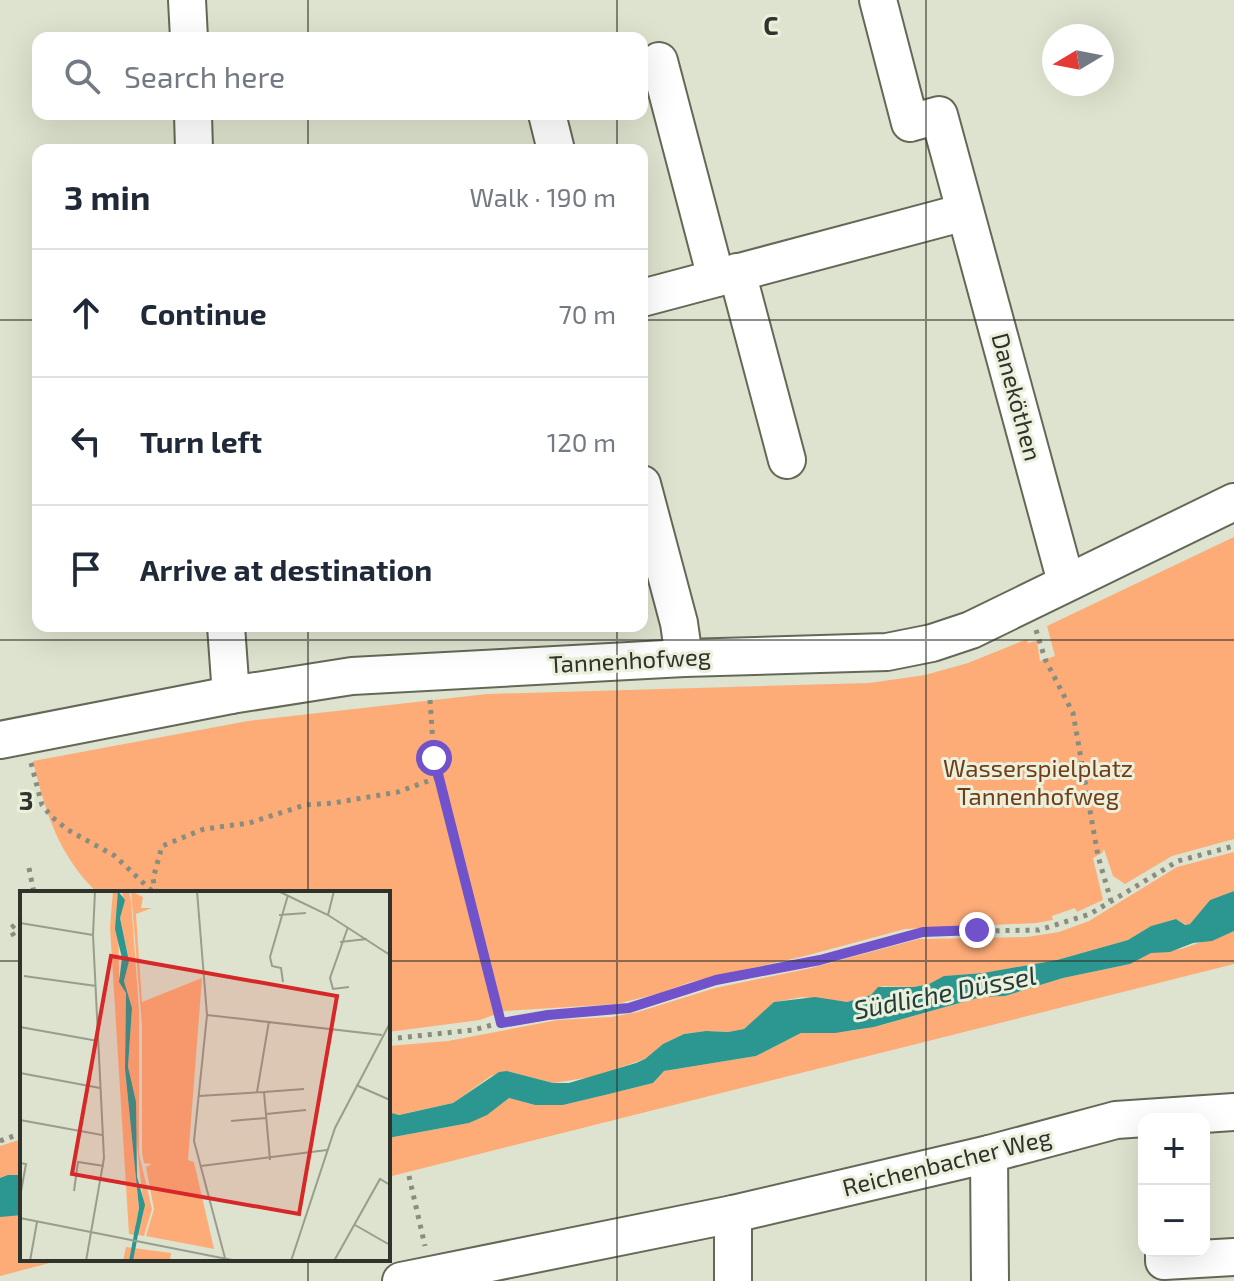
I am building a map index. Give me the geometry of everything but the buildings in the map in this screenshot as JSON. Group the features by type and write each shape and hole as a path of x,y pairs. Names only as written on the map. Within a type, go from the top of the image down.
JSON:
{"street":[{"path":"187,0 189,32"},
{"name":"Daneköthen","path":"878,0 910,123 939,115 1066,582"},
{"path":"659,61 787,460"},
{"path":"193,120 194,144"},
{"path":"548,120 554,144"},
{"path":"648,296 965,212"},
{"name":"Tannenhofweg","path":"12,737 231,695 352,676 684,658 887,652 971,630 1234,502"},
{"path":"648,507 679,623 684,658"},
{"path":"226,632 231,695"},
{"name":"Reichenbacher Weg","path":"1210,1114 1234,1112"},
{"name":"Reichenbacher Weg","path":"416,1278 478,1274 989,1154 1116,1120 1138,1119"},
{"path":"989,1154 990,1281"},
{"path":"733,1214 733,1281"},
{"path":"1164,1257 1164,1261 1234,1257"}],"path":[{"path":"1045,659 1073,713 1098,856 1111,901"},
{"path":"428,672 434,758 501,1023"},
{"path":"12,737 42,805 68,830 115,856 153,891"},
{"path":"155,891 153,879 162,846 177,839 204,829 249,823 305,805 398,792 439,777"},
{"path":"390,1039 473,1030 548,1015 629,1008 716,980 820,960 923,932 1039,930 1090,914 1178,861 1234,846"},
{"path":"29,868 34,891"},
{"path":"14,936 10,929 20,921"},
{"path":"0,1141 20,1134"},
{"path":"409,1176 416,1278"}],"green space":[{"name":"Wasserspielplatz Tannenhofweg","path":"1234,537 1234,839 1172,856 1125,884 1113,876 1104,849 1093,858 1103,900 1077,912 1075,908 1052,916 1053,920 905,929 691,982 617,1004 505,1011 480,1020 390,1032 390,891 96,891 63,849 43,798 33,761 248,721 487,694 869,683 925,675 968,663 1027,639 1028,643 1037,641 1040,661 1055,656 1047,626"},
{"path":"1234,852 1234,891 1210,900 1190,924 1185,925 1176,919 1151,926 1128,940 1057,960 983,973 945,976 914,987 882,986 871,995 847,1002 802,997 775,1002 744,1029 684,1034 663,1044 645,1059 592,1077 553,1083 507,1071 491,1076 453,1103 398,1115 390,1113 390,1046 448,1041 558,1020 638,1012 715,988 811,968 919,939 1027,937 1059,932 1089,921 1177,867"},
{"path":"1234,931 1234,964 390,1176 390,1138 469,1123 509,1098 535,1105 563,1105 653,1083 664,1071 756,1056 801,1033 851,1031 882,1025 981,997 1005,996 1063,978 1130,964 1152,952 1181,949"},
{"path":"20,1140 20,1175 0,1178 0,1146"},
{"path":"20,1215 20,1261 57,1261 0,1276 0,1217"}],"water":[{"name":"Südliche Düssel","path":"1234,891 1234,931 1212,941 1193,943 1170,952 1151,953 1130,964 1063,978 1005,996 981,997 874,1027 835,1033 801,1033 756,1056 664,1071 653,1083 563,1105 535,1105 509,1098 487,1115 469,1123 390,1138 390,1113 399,1115 453,1103 499,1072 507,1071 553,1083 569,1083 636,1063 684,1034 744,1029 774,1002 815,997 847,1002 871,995 878,987 914,987 944,976 983,973 1057,960 1128,940 1151,926 1176,919 1185,925 1190,924 1210,900"},
{"path":"20,1175 20,1215 0,1217 0,1178"}],"route":[{"path":"434,758 501,1023 548,1015 629,1008 716,980 820,960 873,943 923,932 977,930"}]}
